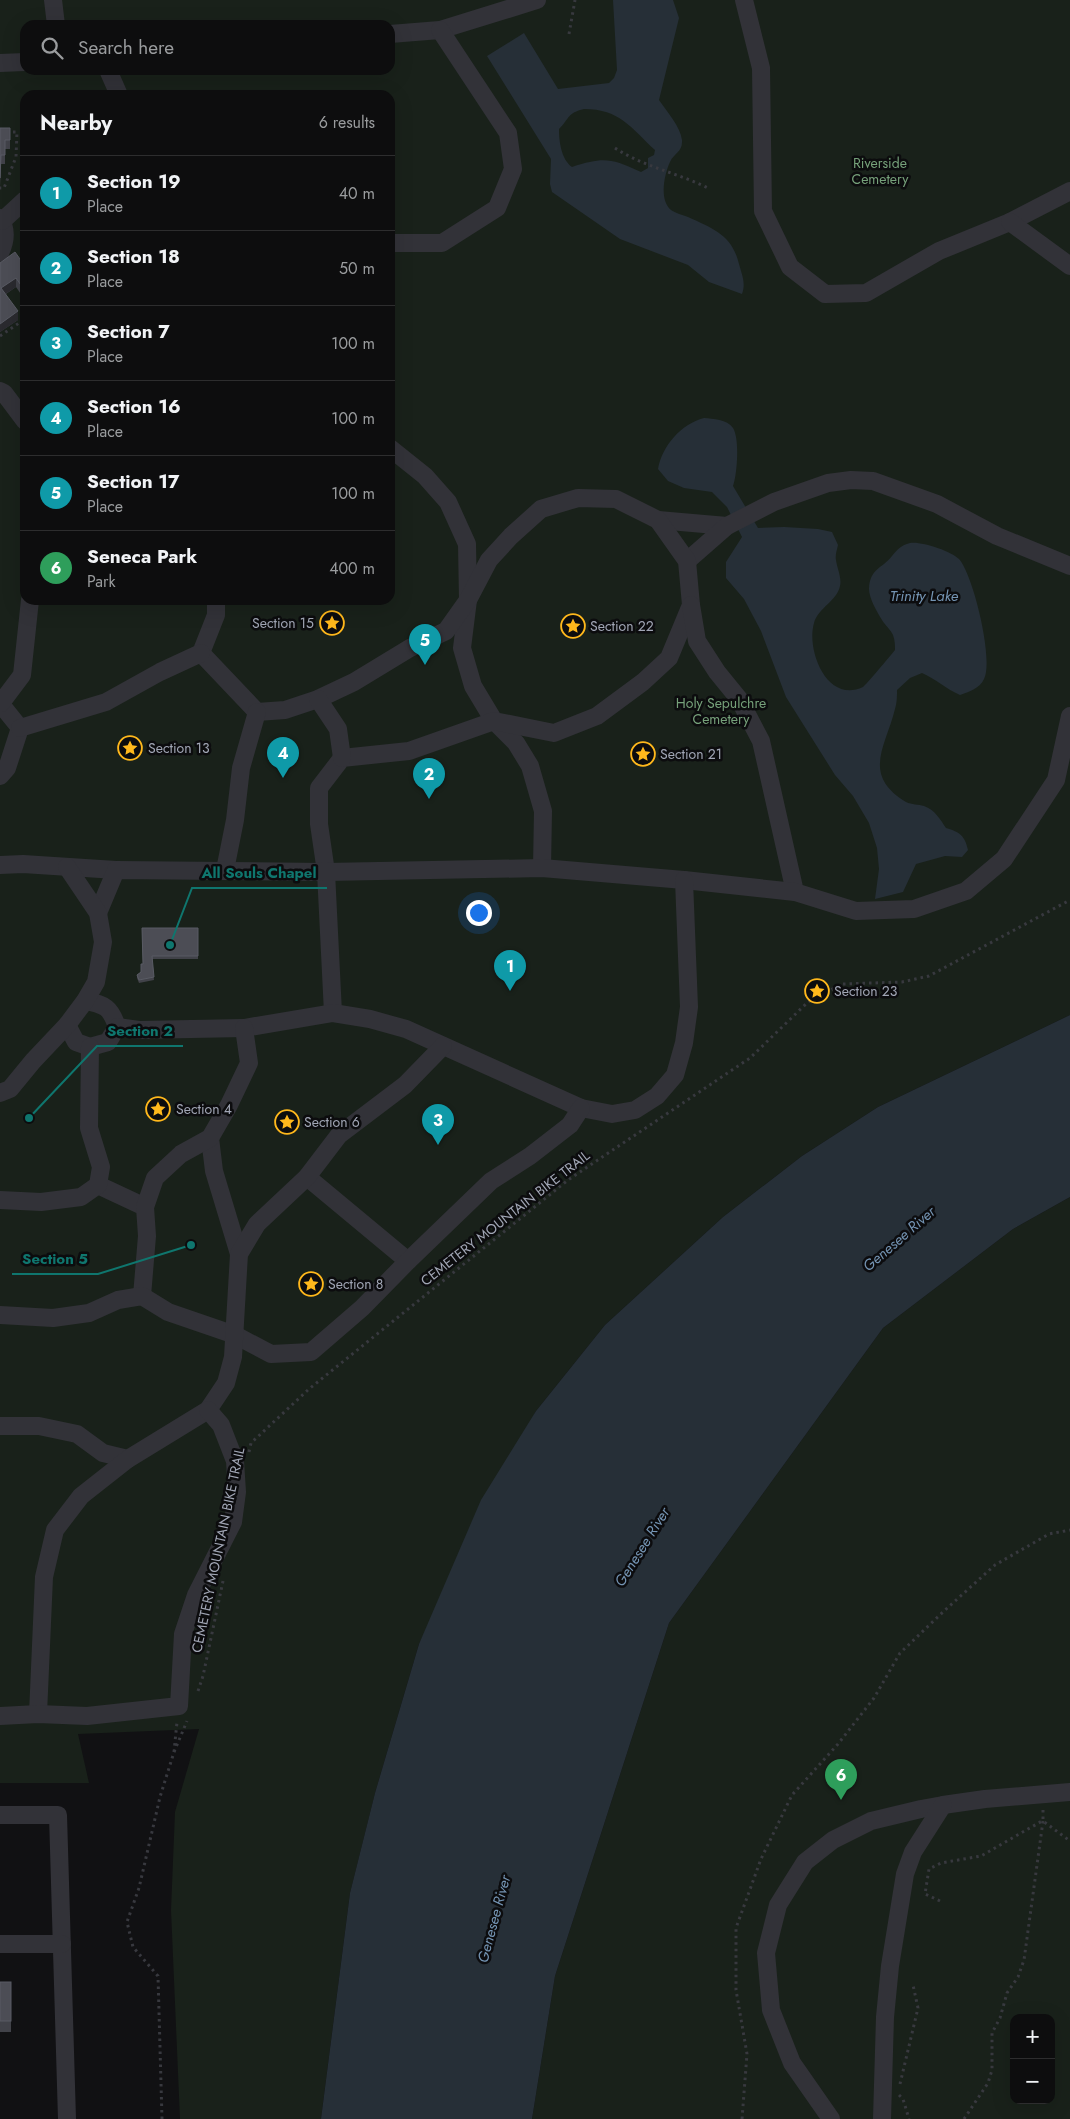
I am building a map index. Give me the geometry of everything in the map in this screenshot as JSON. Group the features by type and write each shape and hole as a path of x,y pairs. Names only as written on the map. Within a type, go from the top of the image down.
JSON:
{"lane":[{"path":"53,0 55,20"},
{"path":"395,34 440,30 537,0"},
{"path":"744,0 761,68 763,211 790,267 825,294 866,293 939,251 1010,222 1070,191"},
{"path":"395,243 442,243 498,208 513,169 508,133 440,30"},
{"path":"0,63 20,62"},
{"path":"110,75 117,90"},
{"path":"0,253 5,242 5,232 1,220 20,204"},
{"path":"1010,222 1070,266"},
{"path":"0,391 4,393 20,414"},
{"path":"395,452 425,476 448,502 467,544 468,600 462,648 473,686 494,721 516,743 530,766 542,811 542,868"},
{"path":"687,561 727,526 774,502 828,483 851,480 873,482 897,488 937,504 997,536 1070,566"},
{"path":"257,712 285,710 318,699 354,682 410,648 446,631 468,600 489,560 511,536 541,509 578,498 616,499 658,520 727,526"},
{"path":"658,520 687,561 690,605 697,641 717,672 739,700 761,741 795,892"},
{"path":"20,728 0,703 22,675 29,605"},
{"path":"20,728 106,702 160,672 201,653 216,615 216,605"},
{"path":"333,1013 326,872 318,824 318,788 342,758 410,751 494,721 554,733 597,716 642,682 669,658 690,605"},
{"path":"201,653 257,712"},
{"path":"318,699 338,729 342,758"},
{"path":"226,870 241,768 257,712"},
{"path":"0,865 23,864 116,870 326,872 542,868 795,892 856,911 914,909 966,891 1004,859 1063,781 1070,716"},
{"path":"0,776 7,768 20,728"},
{"path":"0,1093 10,1089 67,1024 85,1001 96,982 103,942 98,913 67,867"},
{"path":"98,913 116,870"},
{"path":"117,1028 139,1030 244,1028 333,1013 370,1019 406,1029 581,1108 612,1114 635,1110 657,1096 675,1075 684,1043 689,1007 684,880"},
{"path":"85,1001 100,1003 112,1013 117,1028"},
{"path":"67,1024 76,1042 90,1047 108,1042 117,1028"},
{"path":"142,1296 146,1236 145,1207 155,1178 181,1154 210,1138 249,1063 244,1028"},
{"path":"239,1254 256,1224 307,1177 339,1135 405,1084 443,1046"},
{"path":"0,1200 41,1202 81,1197 98,1185 101,1167 89,1128 90,1047"},
{"path":"0,1316 53,1318 89,1313 118,1300 142,1296 168,1312 235,1335 271,1354 312,1352 362,1308 408,1260 491,1181 530,1156 570,1126 581,1108"},
{"path":"38,1714 44,1577 55,1530 81,1496 128,1459 208,1410 226,1383 233,1357 239,1254 214,1171 210,1138"},
{"path":"307,1177 408,1260"},
{"path":"98,1185 145,1207"},
{"path":"0,1716 38,1714 87,1716 183,1712 183,1634 196,1595 233,1522 238,1492 235,1461 221,1425 208,1410"},
{"path":"0,1426 39,1426 77,1434 103,1453 128,1459"},
{"path":"831,2119 792,2063 771,2010 766,1953 778,1905 805,1862 834,1840 871,1821 943,1805 1070,1792"},
{"path":"882,2119 885,2017 890,1966 906,1874 913,1852 943,1805"},
{"path":"0,1815 58,1815 67,2119"},
{"path":"0,1944 62,1944"}],"path":[{"path":"569,34 575,0"},
{"path":"0,132 17,132 16,158 4,188 0,188"},
{"path":"615,148 641,163 690,179 708,188"},
{"path":"0,336 20,322"},
{"name":"CEMETERY MOUNTAIN BIKE TRAIL","path":"249,1453 251,1443 309,1389 568,1180 750,1058 808,1002 842,984 902,982 928,976 1070,900"},
{"path":"900,1654 995,1565 1049,1534 1070,1530"},
{"name":"CEMETERY MOUNTAIN BIKE TRAIL","path":"197,1693 203,1676 223,1579"},
{"path":"162,2119 158,1976 133,1947 127,1922 139,1888 160,1797 174,1752 183,1712"},
{"path":"174,1752 183,1712"},
{"path":"964,2119 988,2083 992,2070 992,2033 1000,2018 1007,1992 1018,1977 1024,1960 1043,1821 1044,1794"},
{"path":"1043,1821 1070,1841"},
{"path":"940,1901 925,1894 929,1869 940,1863 981,1856 1043,1821"},
{"path":"897,2092 904,2075 918,2008 913,1985"}],"green space":[{"name":"Holy Sepulchre Cemetery","path":"0,0 1070,0 1070,1015 878,1107 802,1156 723,1217 605,1325 536,1411 419,1644 375,1793 350,1893 321,2119 180,2119 171,1910 175,1812 199,1729 78,1734 89,1783 0,1783"},
{"path":"1070,1197 1070,2119 532,2119 555,1976 669,1623 883,1328 1013,1229"}],"water":[{"path":"613,0 673,0 679,18 659,100 679,130 682,144 680,150 670,162 666,174 665,200 671,210 714,229 732,246 744,283 742,294 709,282 688,265 620,239 552,192 550,184 551,159 487,56 524,33 558,89 609,83 614,78 617,70","holes":["584,109 607,112 624,121 655,150 654,155 648,158 648,168 641,172 607,160 572,167 568,164 561,150 559,129 574,112"]},
{"name":"Trinity Lake","path":"704,418 724,421 733,428 737,440 737,466 733,486 758,528 784,527 818,529 832,532 838,545 836,558 840,586 835,596 816,618 812,634 816,660 822,672 839,688 850,690 863,687 895,650 893,635 876,609 870,597 869,589 874,573 898,550 910,543 928,545 955,556 965,568 976,599 984,637 986,669 984,679 977,687 960,695 922,673 910,678 897,690 896,707 880,759 880,770 884,781 892,792 910,804 924,806 931,810 946,828 961,835 968,850 962,857 945,856 916,864 903,892 875,899 879,869 877,848 869,823 853,796 835,775 786,697 761,631 744,599 726,578 726,562 742,537 727,507 712,492 684,488 668,481 658,469 668,444 674,437 688,425"},
{"name":"Genesee River","path":"1070,1015 1070,1197 1013,1229 883,1328 669,1623 555,1976 532,2119 321,2119 350,1893 375,1793 419,1644 481,1500 536,1411 605,1325 723,1217 802,1156 878,1107"}],"building":[{"path":"0,128 10,128 10,140 5,140 5,155 1,155 0,178"},
{"path":"15,252 20,259 20,284 16,278 1,288 18,311 0,324 0,263"},
{"path":"142,928 198,928 198,956 152,956 154,977 139,980 137,975 141,972 141,964 143,964"},
{"path":"0,1982 11,1982 11,2021 0,2021"}],"place":[{"name":"Section 15","path":"332,623"},
{"name":"Section 22","path":"573,626"},
{"name":"Section 17","path":"425,665"},
{"name":"Section 13","path":"130,748"},
{"name":"Section 21","path":"643,754"},
{"name":"Section 16","path":"283,778"},
{"name":"Section 18","path":"429,799"},
{"name":"All Souls Chapel","path":"170,945"},
{"name":"Section 19","path":"510,991"},
{"name":"Section 23","path":"817,991"},
{"name":"Section 4","path":"158,1109"},
{"name":"Section 2","path":"29,1118"},
{"name":"Section 6","path":"287,1122"},
{"name":"Section 7","path":"438,1145"},
{"name":"Section 5","path":"191,1245"},
{"name":"Section 8","path":"311,1284"},
{"name":"Seneca Park","path":"841,1800"}],"park label":[{"name":"Riverside Cemetery","path":"880,172"}]}
